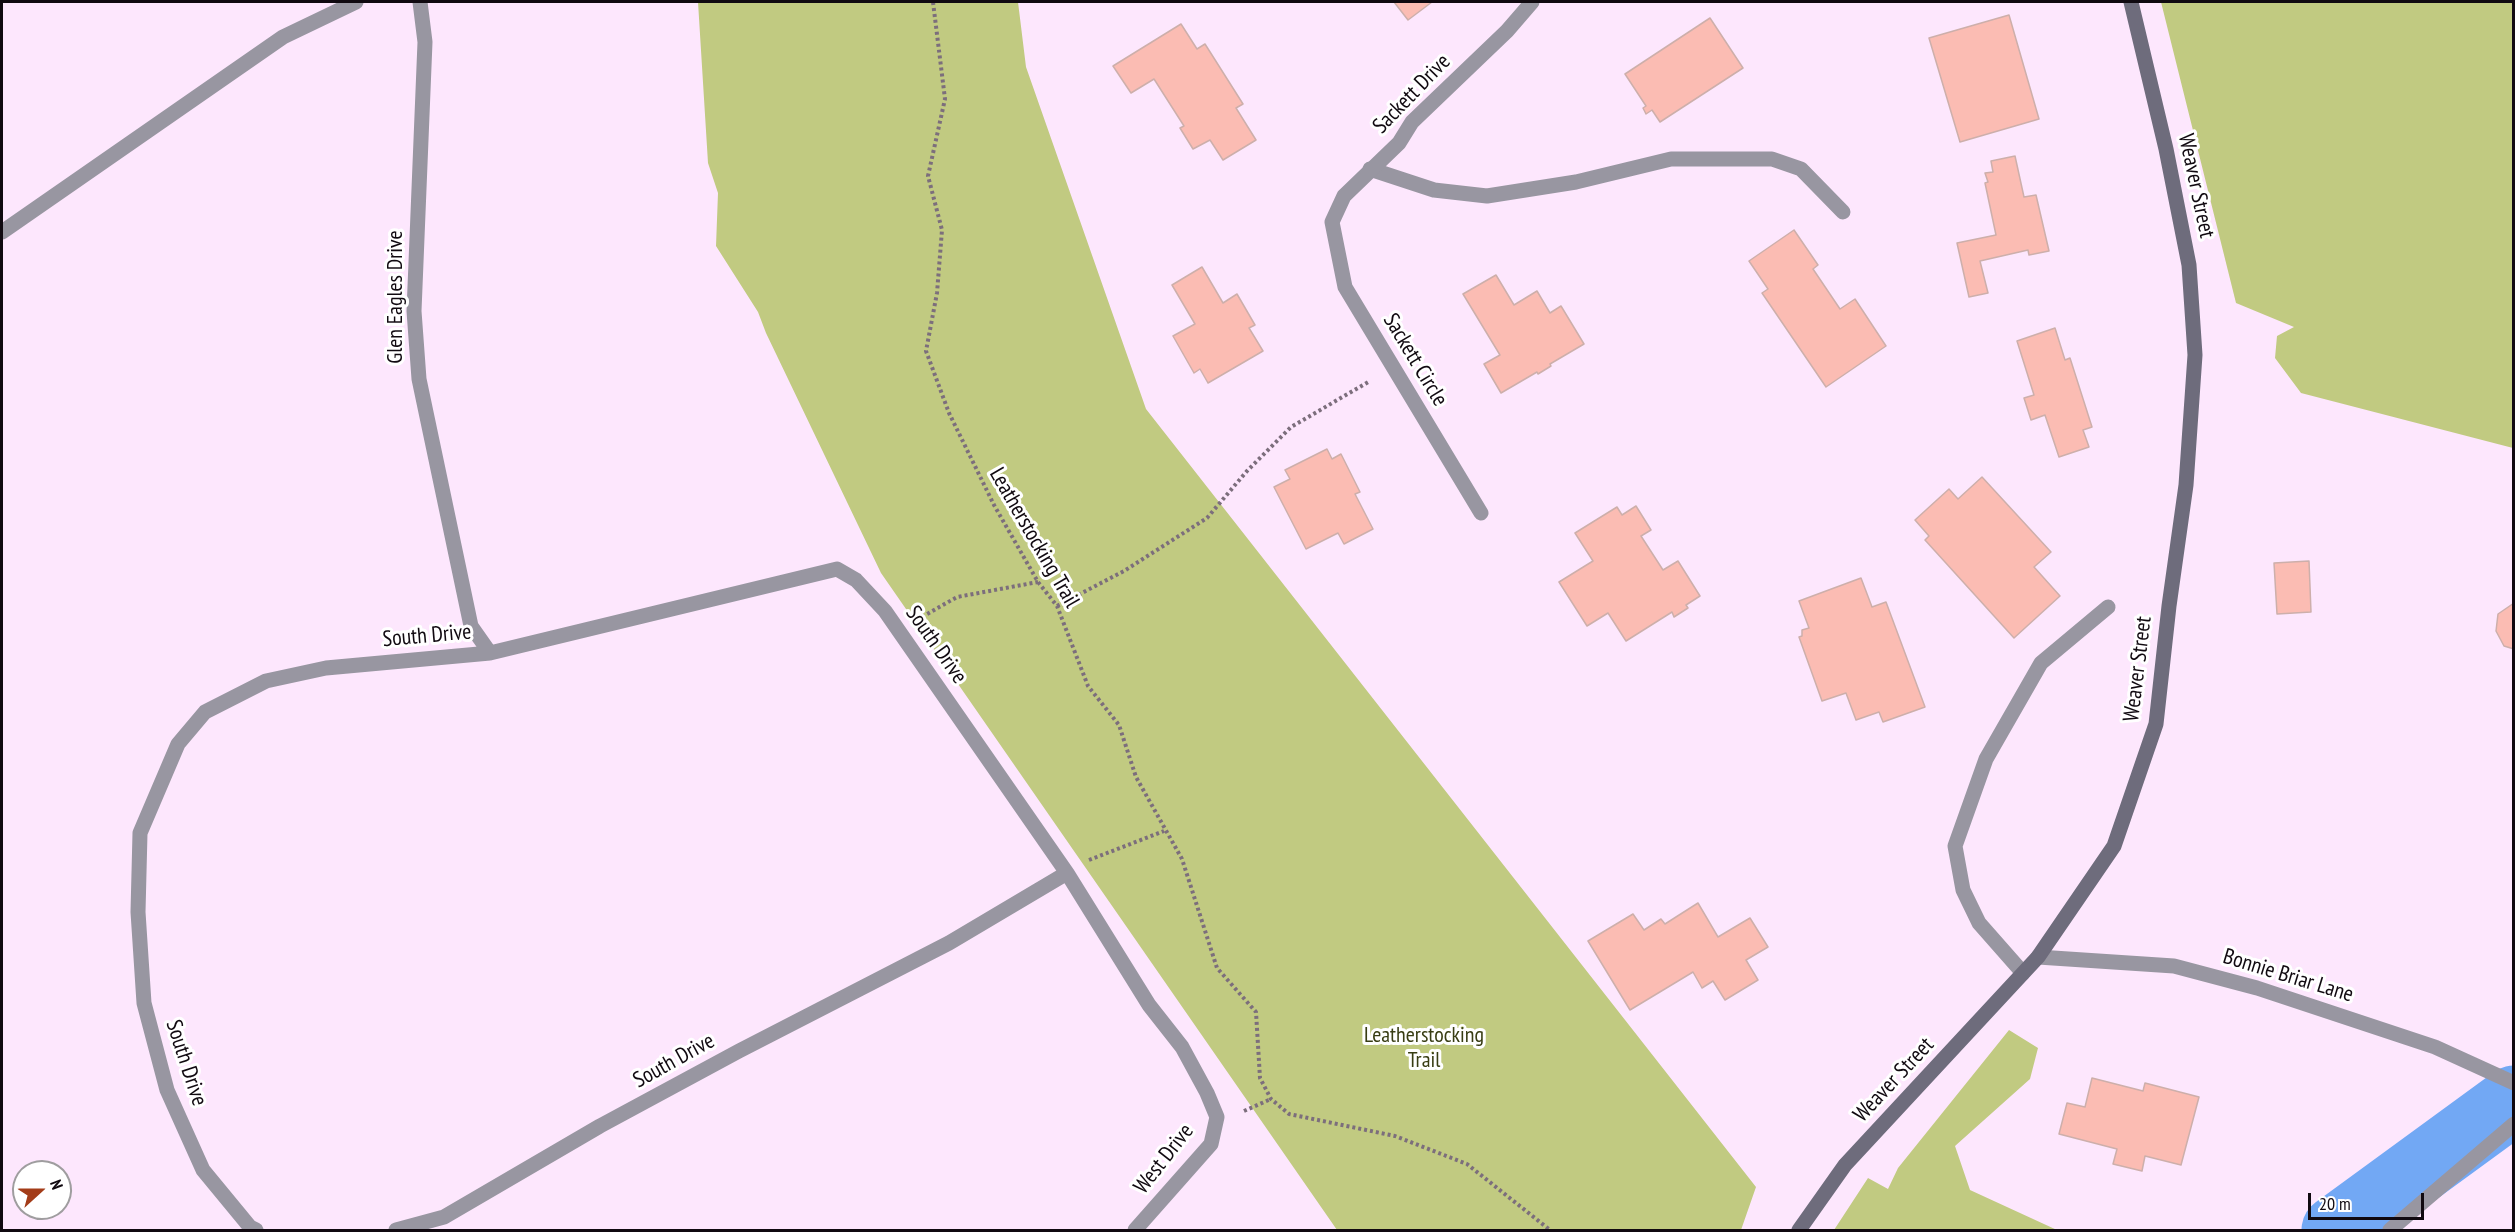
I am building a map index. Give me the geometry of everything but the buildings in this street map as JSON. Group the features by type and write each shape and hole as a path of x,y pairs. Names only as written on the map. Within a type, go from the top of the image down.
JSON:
{"main road":[{"name":"Weaver Street","path":"1799,1230 1845,1165 2038,957 2115,846 2156,724 2186,485 2195,355 2189,265 2166,149 2131,2"}],"street":[{"path":"2,232 282,37 356,2"},
{"name":"Glen Eagles Drive","path":"420,2 425,42 414,311 419,379 471,626 490,653"},
{"name":"Sackett Drive","path":"1332,222 1344,196 1399,143 1412,122 1507,31 1532,2"},
{"path":"1370,169 1434,190 1487,196 1576,182 1671,159 1727,161 1772,159 1801,169 1843,212"},
{"name":"Sackett Circle","path":"1332,222 1345,287 1480,513"},
{"name":"South Drive","path":"256,1230 250,1227 203,1170 167,1090 144,1003 138,912 140,833 178,744 205,712 267,681 326,668 490,653 837,569 855,580 885,611 1067,873 1149,1005 1182,1047"},
{"path":"2023,973 1979,923 1963,890 1955,846 1986,759 2041,663 2108,607"},
{"name":"South Drive","path":"396,1230 444,1217 690,1078 949,943 1067,873"},
{"name":"Bonnie Briar Lane","path":"2038,957 2174,966 2257,988 2435,1047 2514,1083"},
{"name":"West Drive","path":"1135,1230 1210,1144 1217,1117 1182,1047"},
{"path":"2390,1230 2514,1125"}],"path":[{"name":"Leatherstocking Trail","path":"933,2 945,99 928,176 942,230 937,292 926,351 954,423 994,505 1038,582 1057,606 1088,686 1119,725 1136,777 1164,831 1182,859 1217,968 1256,1012 1260,1078 1271,1099 1289,1114 1395,1136 1467,1164 1550,1230"},
{"path":"1057,606 1125,571 1207,518 1247,471 1291,427 1394,368"},
{"path":"899,631 957,597 1038,582"},
{"path":"1067,873 1098,855 1164,831"}],"green space":[{"name":"Leatherstocking Trail","path":"698,2 1018,2 1026,67 1146,409 1756,1187 1741,1230 1337,1230 881,573 758,312 716,246 718,193 708,163"},
{"path":"2161,2 2513,2 2513,448 2301,393 2275,358 2277,336 2294,327 2236,303"},
{"path":"2009,1030 2038,1048 2030,1079 1955,1146 1970,1190 2057,1230 1834,1230 1868,1178 1888,1189 1898,1168"}],"waterway":[{"path":"2336,1230 2514,1100"}]}
